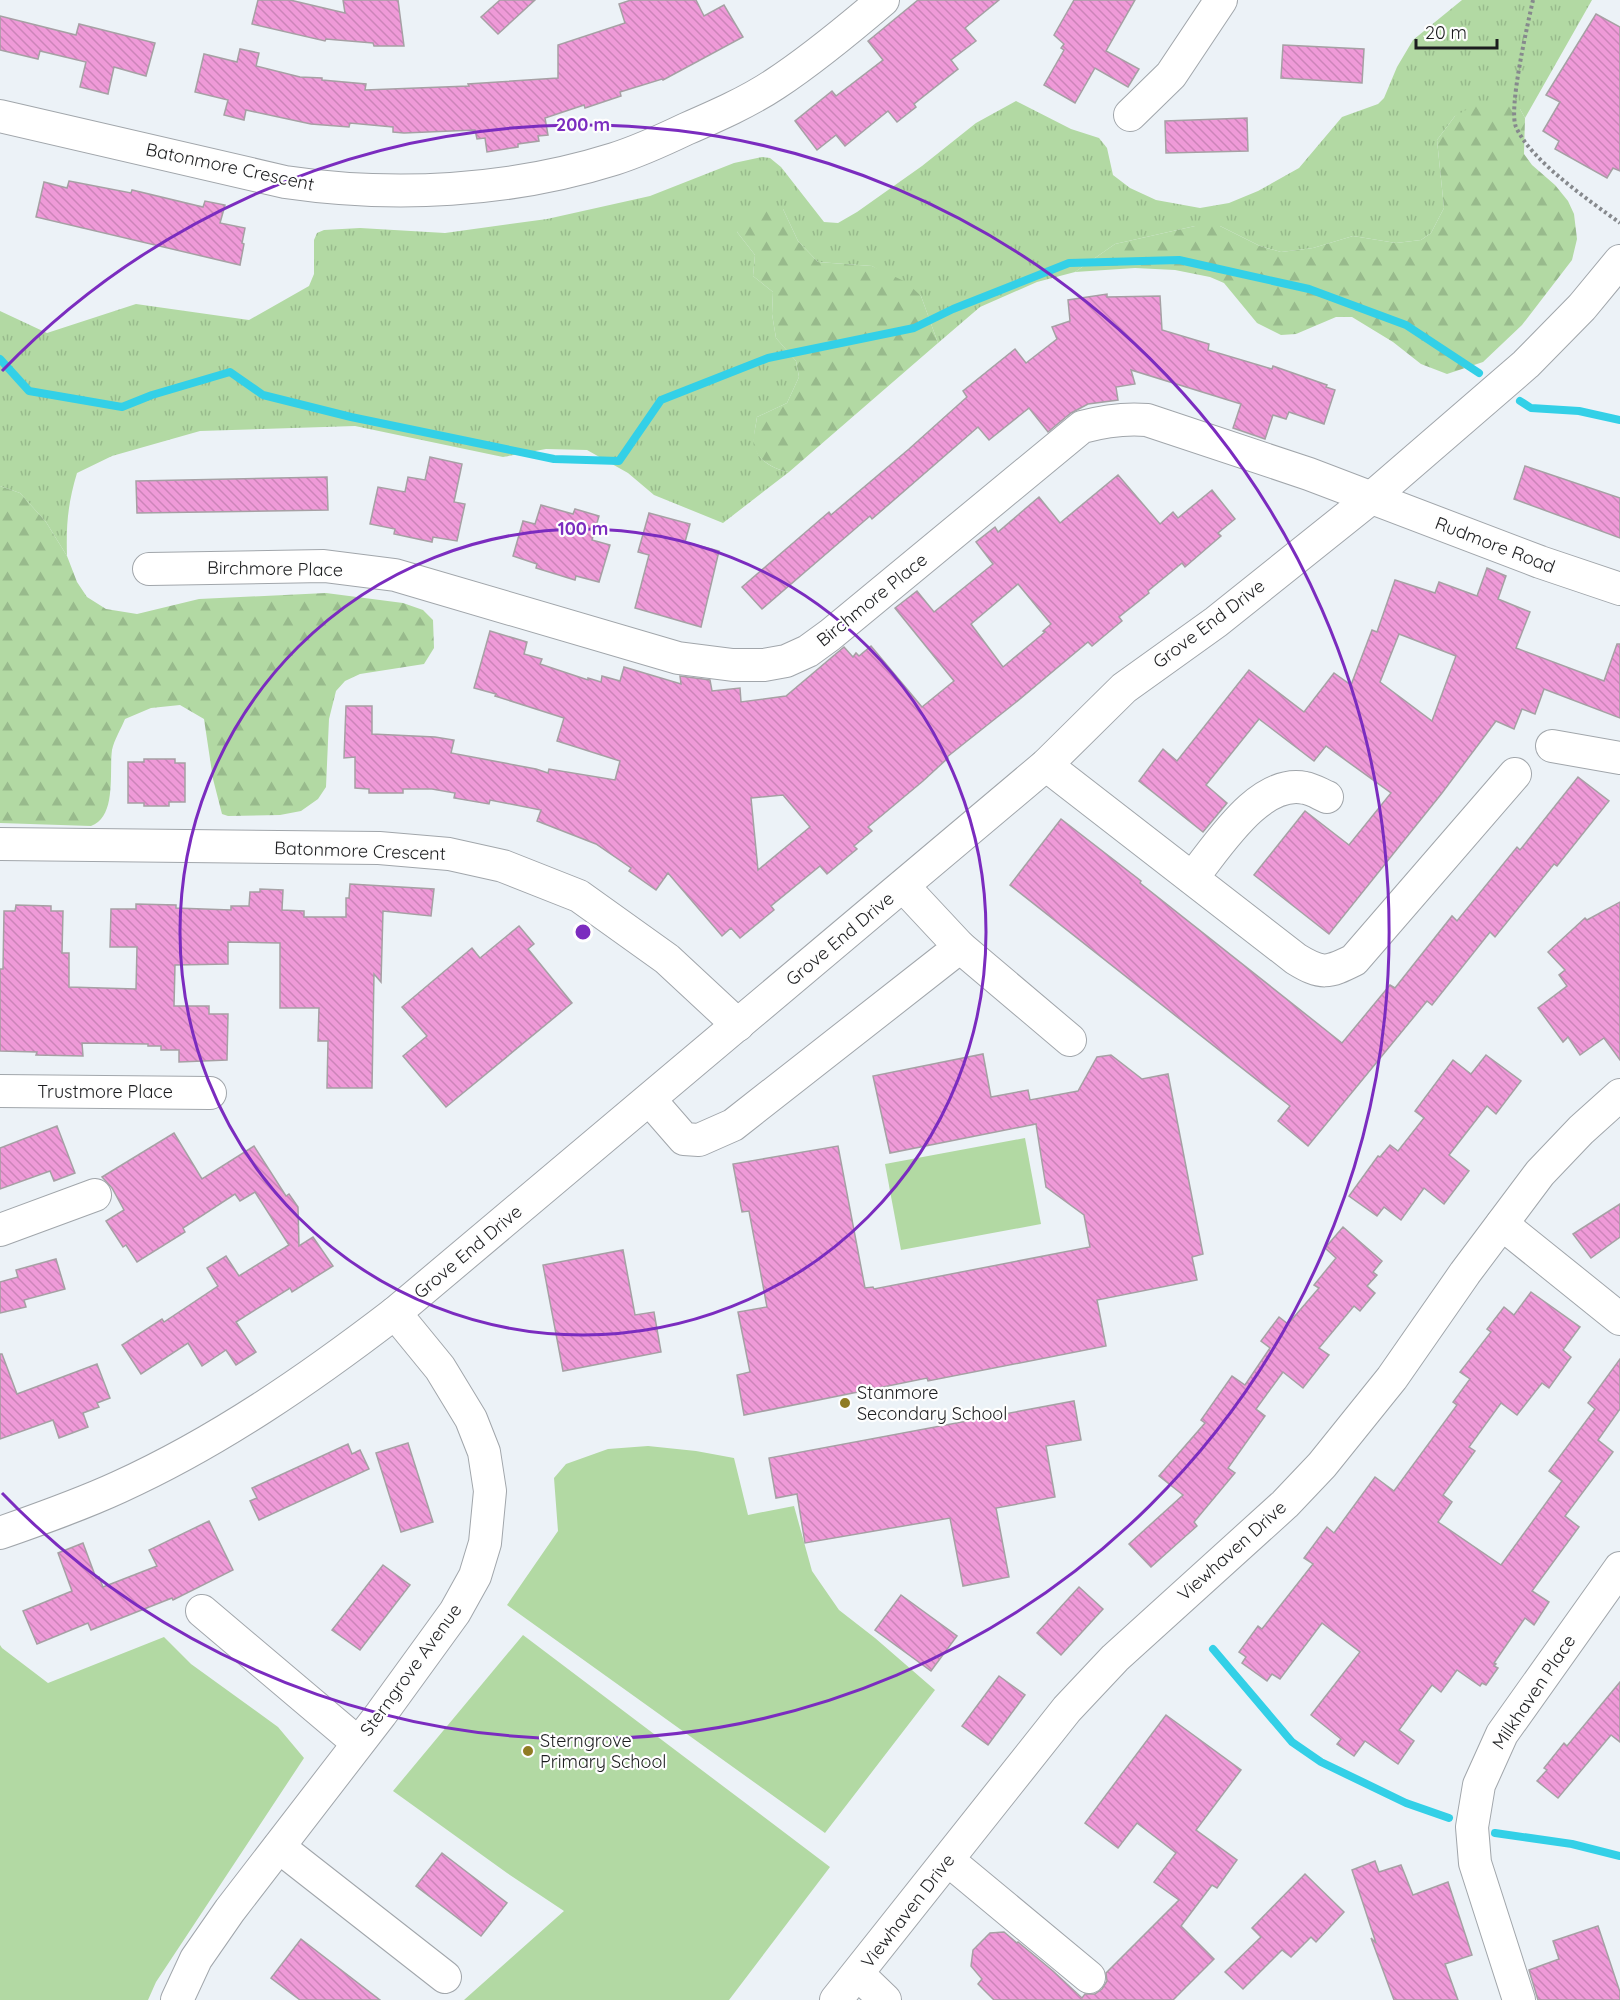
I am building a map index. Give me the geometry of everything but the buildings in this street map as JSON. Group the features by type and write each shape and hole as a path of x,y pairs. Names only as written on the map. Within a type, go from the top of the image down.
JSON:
{"street":[{"name":"Batonmore Crescent","path":"0,116 285,182 330,188 421,190 485,186 614,159 712,118 774,84 839,38 884,0"},
{"path":"1130,115 1172,75 1221,0"},
{"name":"Grove End Drive","path":"0,1533 49,1517 120,1487 205,1442 285,1393 395,1313 1046,765 1124,688 1216,622 1371,498 1526,364 1582,307 1620,261"},
{"name":"Birchmore Place","path":"149,569 324,566 395,575 678,658 764,665 786,661 808,651 830,635 1082,427 1125,418 1147,420 1310,474 1371,498"},
{"name":"Rudmore Road","path":"1371,498 1620,590"},
{"path":"1552,746 1620,758"},
{"path":"1046,765 1296,959 1314,969 1333,971 1354,960 1515,774"},
{"path":"1192,878 1247,810 1268,795 1286,788 1305,787 1327,797"},
{"name":"Batonmore Crescent","path":"0,844 379,848 449,854 502,866 542,880 588,902 667,959 738,1026"},
{"path":"903,886 960,947 1070,1040"},
{"path":"650,1100 684,1139 699,1140 733,1125 960,947"},
{"name":"Trustmore Place","path":"0,1092 210,1093"},
{"name":"Viewhaven Drive","path":"836,2000 1067,1708 1115,1658 1285,1504 1322,1465 1392,1378 1465,1273 1540,1173 1581,1130 1620,1095"},
{"path":"0,1230 94,1195"},
{"path":"1502,1224 1620,1319"},
{"name":"Sterngrove Avenue","path":"177,2000 196,1959 230,1910 455,1612 475,1576 485,1543 490,1491 484,1452 471,1419 440,1368 395,1313"},
{"name":"Milkhaven Place","path":"1519,2000 1475,1863 1472,1827 1479,1785 1502,1734 1620,1568"},
{"path":"202,1611 358,1743"},
{"path":"279,1847 445,1977"},
{"path":"948,1860 1089,1977"},
{"path":"858,1974 885,2000"}],"path":[{"path":"1533,0 1515,93 1515,126 1536,155 1620,224"}],"green space":[{"path":"1462,0 1592,0 1525,118 1520,109 1455,116 1437,140 1444,208 1431,233 1421,240 1396,243 1353,236 1313,248 1281,252 1260,246 1220,226 1195,226 1115,244 1075,272 1037,282 980,307 938,343 921,296 872,266 818,262 798,241 783,209 737,232 755,255 753,276 773,292 772,314 776,338 796,361 799,377 787,403 757,417 754,436 754,444 760,457 774,467 789,472 723,523 654,495 628,473 587,450 546,449 503,457 355,426 200,431 112,456 77,473 68,514 67,556 46,522 20,493 0,486 0,311 47,333 136,304 249,320 309,286 314,274 314,240 317,233 324,230 360,228 445,233 547,219 650,196 734,163 762,157 770,158 781,167 824,222 838,223 922,166 976,123 1016,101 1071,129 1099,138 1107,148 1113,175 1130,188 1156,200 1200,208 1229,203 1258,191 1299,168 1342,117 1378,104 1384,98 1397,67 1413,40"},
{"path":"1506,101 1520,109 1525,118 1524,154 1568,201 1574,214 1577,239 1572,260 1522,325 1483,362 1447,374 1421,364 1393,342 1352,317 1336,317 1296,334 1281,335 1257,323 1224,283 1210,277 1175,270 1135,268 1075,272 1115,244 1195,226 1220,226 1260,246 1281,252 1313,248 1353,236 1396,243 1421,240 1431,233 1444,208 1437,140 1455,116 1477,104"},
{"path":"770,205 783,209 798,241 818,262 872,266 906,282 921,296 938,343 789,472 764,461 756,452 753,440 757,417 787,403 799,377 796,361 776,338 772,314 773,292 753,276 755,255 737,232 747,210"},
{"path":"0,486 20,493 46,522 67,556 77,582 87,597 106,609 137,614 199,599 326,593 403,603 423,610 433,620 434,648 424,664 360,674 345,681 336,691 329,719 326,787 318,799 301,811 280,815 228,816 222,814 213,779 204,719 180,705 151,708 125,719 112,750 108,804 99,821 91,826 0,823"},
{"path":"1025,1138 1041,1224 901,1250 885,1164"},
{"path":"648,1446 734,1458 748,1515 794,1506 812,1571 839,1610 935,1690 825,1833 507,1605 558,1531 554,1478 566,1464 608,1449"},
{"name":"Sterngrove Primary School","path":"523,1635 830,1867 729,2000 464,2000 564,1911 393,1791"},
{"path":"164,1637 191,1664 278,1727 304,1758 156,1982 148,2000 0,2000 0,1645 48,1683"}],"waterway":[{"path":"0,359 29,391 122,407 152,395 230,372 263,395 351,417 554,459 619,461 661,400 768,358 914,328 953,309 1069,263 1179,260 1309,289 1406,325 1479,373"},
{"path":"1520,401 1531,408 1579,411 1620,420"},
{"path":"1213,1649 1292,1742 1321,1762 1406,1803 1449,1818"},
{"path":"1495,1833 1572,1844 1620,1856"}],"place":[{"name":"Stanmore Secondary School","path":"845,1403"},
{"name":"Sterngrove Primary School","path":"528,1751"}]}
